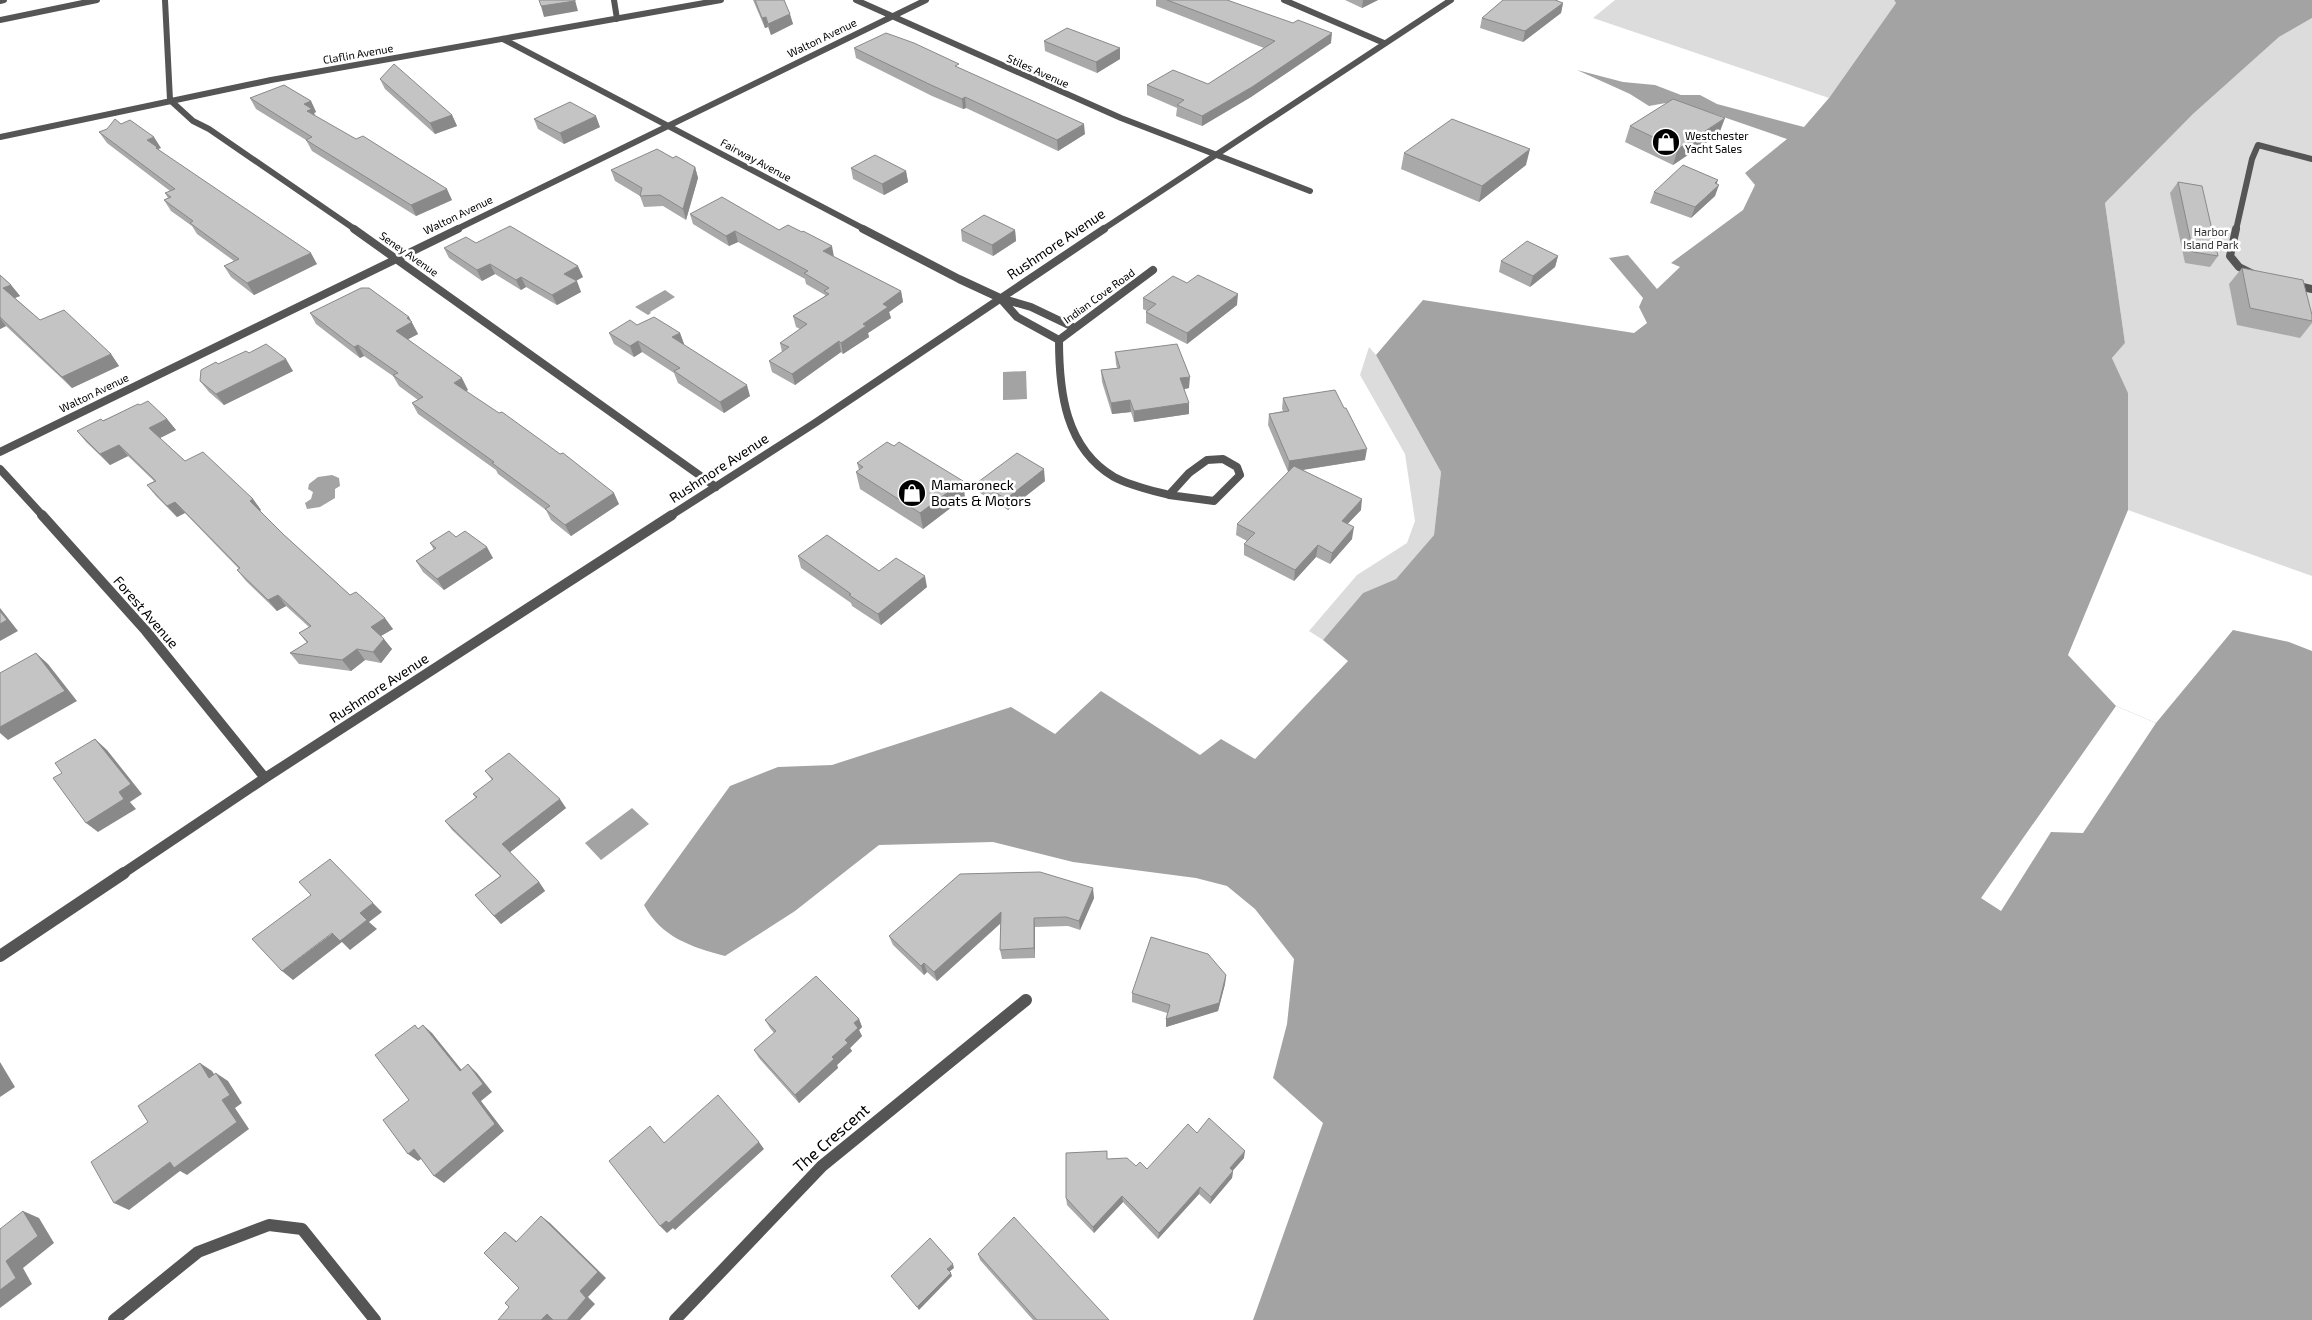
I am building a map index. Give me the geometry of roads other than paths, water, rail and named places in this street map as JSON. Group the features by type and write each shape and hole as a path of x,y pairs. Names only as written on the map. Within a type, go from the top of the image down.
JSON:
{"street":[{"path":"0,20 97,0"},
{"path":"165,0 170,100"},
{"path":"614,0 617,18"},
{"name":"Claflin Avenue","path":"0,138 270,80 721,0"},
{"name":"Stiles Avenue","path":"856,0 1121,118 1310,191"},
{"name":"Walton Avenue","path":"0,452 395,257 926,0"},
{"path":"1284,0 1384,43"},
{"name":"Rushmore Avenue","path":"0,956 265,778 823,418 1215,154 1451,0"},
{"name":"Fairway Avenue","path":"503,39 959,279 1000,298"},
{"name":"Seney Avenue","path":"170,100 192,121 209,129 395,257 716,487"},
{"path":"2262,277 2238,267 2230,256 2252,159 2258,145 2312,159"},
{"name":"Indian Cove Road","path":"1059,340 1153,270"},
{"path":"2287,283 2312,289"},
{"path":"1000,298 1031,307 1075,328"},
{"name":"Indian Cove Road","path":"1000,298 1017,317 1059,340"},
{"name":"Indian Cove Road","path":"1059,340 1058,371 1067,421 1083,452 1112,475 1148,492 1169,495 1214,501 1240,475 1237,467 1224,459 1207,460 1189,473 1169,495"},
{"name":"Forest Avenue","path":"0,469 146,631 265,778"},
{"name":"The Crescent","path":"675,1320 822,1166 1026,1000"},
{"path":"114,1320 198,1252 269,1224 302,1229 375,1320"}],"place":[{"name":"Westchester Yacht Sales","path":"1666,142"},
{"name":"Mamaroneck Boats & Motors","path":"912,493"}],"park label":[{"name":"Harbor Island Park","path":"2211,238"}]}
